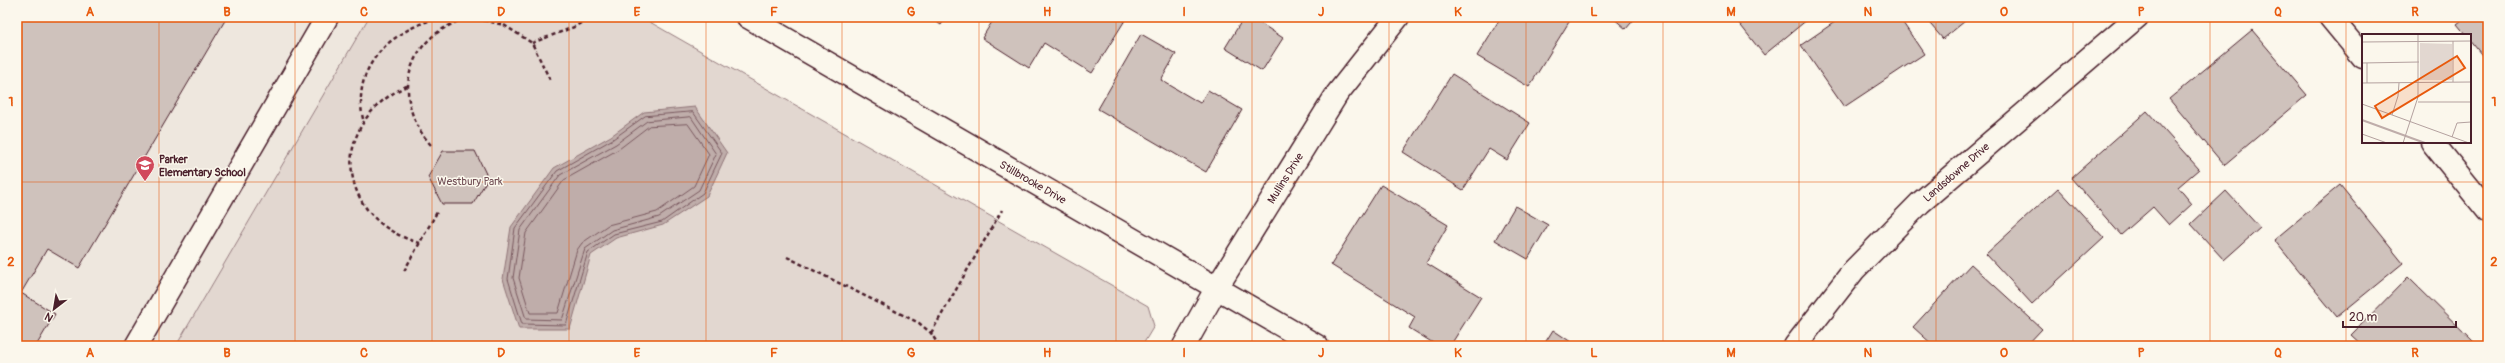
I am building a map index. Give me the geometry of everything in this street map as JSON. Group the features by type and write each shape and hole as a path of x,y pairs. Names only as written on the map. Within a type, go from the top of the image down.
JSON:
{"street":[{"path":"136,346 327,17"},
{"name":"Stillbrooke Drive","path":"748,17 1216,289 1317,346"},
{"name":"Mullins Drive","path":"1184,346 1216,289 1337,94 1398,17"},
{"name":"Landsdowne Drive","path":"1795,346 1854,270 1920,203 2137,17"},
{"path":"2330,17 2362,56"},
{"path":"2433,143 2488,211"}],"path":[{"path":"364,120 361,93 374,61 388,42 404,30 442,17"},
{"path":"431,145 417,127 411,116 407,86 413,65 422,48 446,27 469,17 504,25 532,43 551,82"},
{"path":"532,43 574,28 591,17"},
{"path":"407,86 380,102 364,120 351,152 351,171 363,204 383,226 402,237 420,243"},
{"path":"931,333 1002,210"},
{"path":"404,271 437,212"},
{"path":"787,257 919,323 931,333 939,346"}],"shaded area":[{"name":"Parker Elementary School","path":"17,17 369,17 176,346 17,346"}],"green space":[{"name":"Westbury Park","path":"369,17 641,17 1148,306 1154,326 1142,346 176,346"}],"water":[{"path":"695,107 727,153 707,196 663,225 616,238 591,255 570,329 519,329 503,279 511,227 554,168 611,136 644,112"}],"building":[{"name":"Parker Elementary School","path":"17,17 227,17 79,268 47,249 21,293 55,314 36,346 17,346"},
{"path":"929,17 946,17 941,25"},
{"path":"995,17 1127,17 1092,73 1044,43 1029,68 982,38"},
{"path":"1244,17 1251,17 1283,38 1262,71 1225,48"},
{"path":"1501,17 1572,17 1529,87 1477,56"},
{"path":"1612,17 1636,17 1626,29"},
{"path":"1734,17 1807,17 1808,19 1764,55"},
{"path":"1842,17 1899,17 1924,54 1844,107 1801,45"},
{"path":"1924,17 1970,17 1943,39"},
{"path":"2466,17 2488,17 2488,63 2471,41 2471,34 2465,34 2457,24"},
{"path":"2252,30 2307,95 2224,165 2169,99"},
{"path":"1141,34 1176,54 1161,80 1200,103 1208,90 1242,110 1206,172 1098,109"},
{"path":"1452,74 1530,123 1507,160 1489,149 1463,190 1403,152"},
{"path":"2147,111 2199,169 2178,187 2192,204 2169,225 2153,207 2121,235 2071,178"},
{"path":"443,151 475,151 488,178 473,204 442,204 428,177"},
{"path":"1381,185 1448,225 1426,263 1481,297 1450,346 1438,346 1409,328 1415,317 1331,265"},
{"path":"2340,185 2403,263 2337,317 2274,240"},
{"path":"2058,188 2104,238 2032,304 1986,254"},
{"path":"2226,191 2260,228 2224,260 2191,224"},
{"path":"1515,206 1548,225 1528,259 1495,240"},
{"path":"1971,264 2042,329 2026,346 1934,346 1913,327"},
{"path":"2408,277 2478,346 2363,346 2351,335"},
{"path":"1553,330 1577,346 1543,346"}],"place":[{"name":"Parker Elementary School","path":"145,182"}]}
